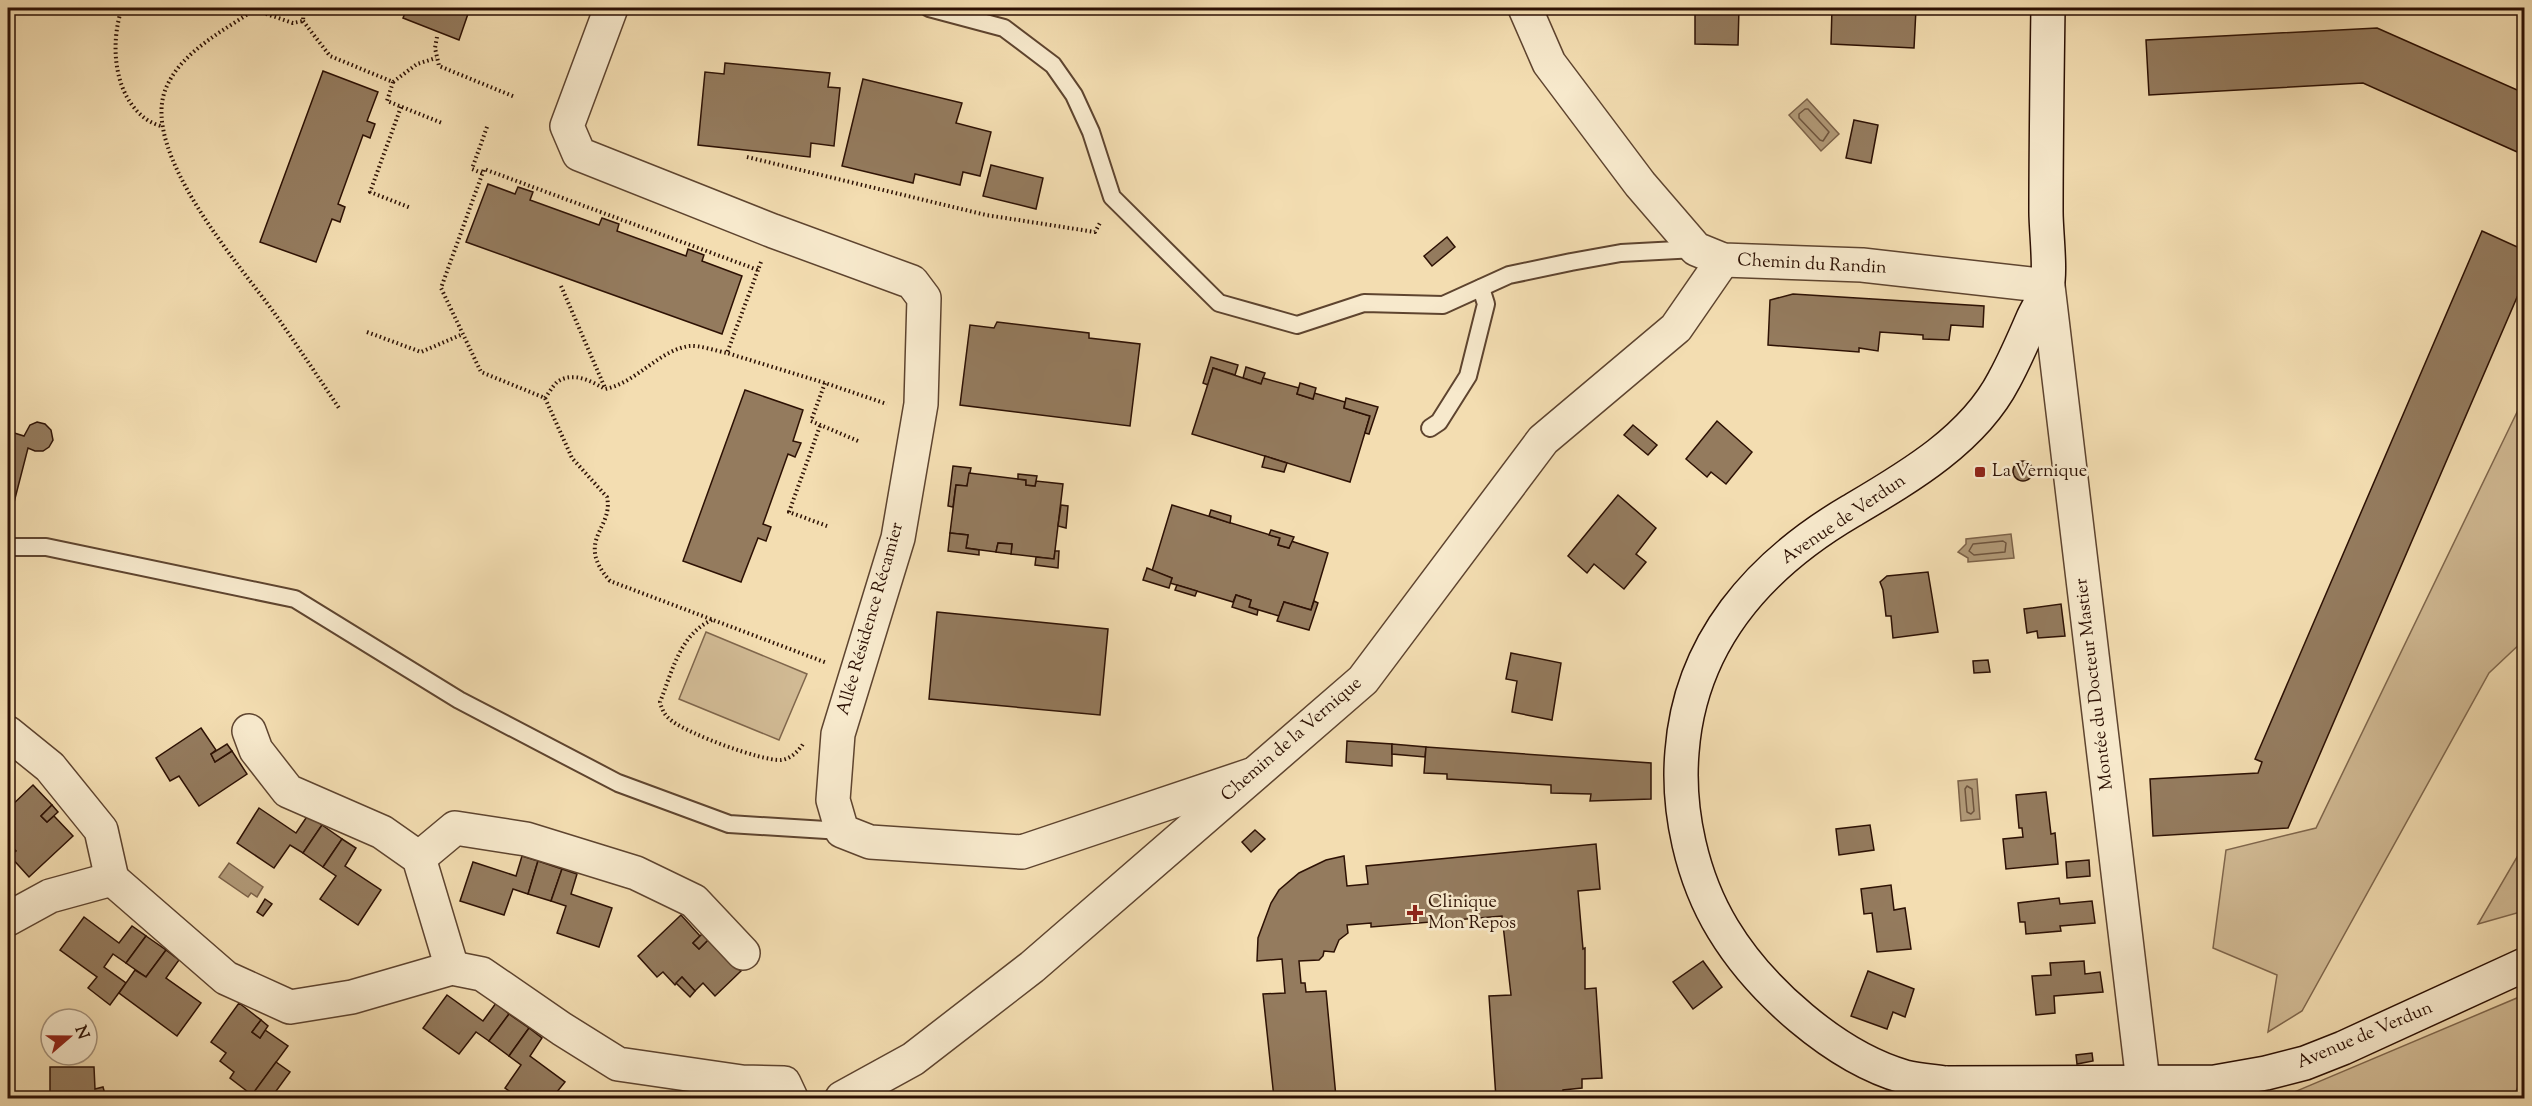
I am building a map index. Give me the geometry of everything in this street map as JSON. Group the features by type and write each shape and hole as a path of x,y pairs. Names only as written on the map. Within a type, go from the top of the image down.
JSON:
{"street":[{"name":"Allée Résidence Récamier","path":"611,8 567,126 579,154 773,231 912,282 924,298 921,405 898,538 838,734 833,800 842,831"},
{"path":"1525,8 1549,63 1640,184 1710,255"},
{"name":"Montée du Docteur Mastier","path":"2048,8 2048,286 2141,1090"},
{"name":"Chemin du Randin","path":"1710,255 1862,265 2048,286"},
{"name":"Chemin de la Vernique","path":"842,1098 913,1059 1023,974 1363,680 1543,440 1676,328 1710,255"},
{"name":"Avenue de Verdun","path":"2048,286 2006,377 1985,411 1948,445 1897,484 1847,513 1769,571 1744,597 1706,657 1691,694 1684,730 1681,767 1684,810 1700,880 1715,915 1734,946 1790,1009 1829,1039 1866,1060 1905,1076 1946,1083 2141,1090 2216,1082 2305,1063 2381,1032 2524,965"},
{"path":"249,731 256,750 288,791 382,832 419,858 452,968"},
{"path":"8,733 50,766 101,830 112,879 226,978 290,1007 352,997 452,968 482,974 561,1029 618,1064 742,1083 784,1083 791,1098"},
{"path":"842,831 870,842 1022,852 1254,774"},
{"path":"419,858 455,828 526,838 636,873 694,901 743,953"},
{"path":"8,918 50,896 112,879"}],"lane":[{"path":"929,8 1004,28 1053,65 1074,95 1083,114 1112,197 1218,303 1297,325 1364,303 1443,305 1509,275 1621,253 1710,255"},
{"path":"1430,428 1439,422 1468,376 1486,304 1481,288"},
{"path":"8,547 46,547 295,600 459,700 618,783 729,824 842,831"}],"path":[{"path":"123,8 115,40 122,86 133,106 146,119 163,128"},
{"path":"304,8 303,21 330,56 393,82"},
{"path":"303,21 293,23 251,9 195,51 179,67 166,88 163,128 176,170 209,225 339,408"},
{"path":"437,38 436,58 439,66 516,97"},
{"path":"436,58 417,64 393,82 387,101 442,123"},
{"path":"401,107 370,192 411,208"},
{"path":"482,173 472,169 488,124"},
{"path":"747,157 986,215 1095,232 1112,197"},
{"path":"758,270 484,169 441,288 481,372 545,398 572,458 607,497 609,504 594,544 602,572 610,581 856,673"},
{"path":"727,353 773,231"},
{"path":"561,286 605,389"},
{"path":"367,332 421,352 463,334"},
{"path":"545,398 557,382 574,377 590,380 605,389 618,386 674,351 691,346 727,353 893,407"},
{"path":"825,383 811,421 858,441"},
{"path":"820,426 789,512 827,526"},
{"path":"712,620 693,631 684,644 660,702 670,720 684,729 722,744 781,760 792,756 801,747 806,737"}],"shaded area":[{"path":"2524,406 2524,640 2489,673 2302,1011 2268,1032 2277,975 2213,948 2226,850 2316,828 2519,408"},
{"path":"706,632 807,674 779,740 679,699"},
{"path":"2524,845 2524,911 2478,924"},
{"path":"2524,995 2524,1073 2513,1098 2280,1098"}],"water":[{"path":"1807,99 1839,134 1821,151 1789,115"},
{"path":"2011,534 2014,558 1968,562 1968,558 1958,552 1966,544 1966,539"},
{"path":"1977,779 1980,819 1961,821 1958,781"},
{"path":"229,863 263,887 257,897 251,893 248,897 219,877"}],"building":[{"path":"407,8 470,8 459,40 403,18"},
{"path":"1695,8 1739,8 1738,45 1695,44"},
{"path":"1832,8 1916,9 1914,48 1831,44"},
{"path":"2377,28 2524,93 2524,155 2363,83 2149,95 2146,40"},
{"path":"725,63 830,73 828,87 840,88 834,146 811,143 810,157 698,145 705,72 724,74"},
{"path":"323,71 378,92 367,121 375,124 370,138 363,135 338,204 345,207 340,222 332,219 316,262 260,242"},
{"path":"863,79 962,103 956,123 991,132 980,176 963,172 960,185 915,174 913,183 842,166"},
{"path":"1854,120 1878,125 1871,163 1846,158"},
{"path":"991,165 1043,178 1036,209 983,196"},
{"path":"488,184 515,194 518,187 533,192 530,200 599,225 602,218 619,224 617,231 686,256 688,249 704,255 702,261 742,276 722,334 466,242"},
{"path":"2482,231 2524,250 2524,281 2288,828 2153,836 2150,779 2258,773 2262,762 2255,759"},
{"path":"1447,237 1455,247 1432,266 1424,256"},
{"path":"1793,294 1984,306 1983,327 1951,325 1949,340 1923,339 1923,335 1880,332 1878,351 1859,348 1859,352 1768,345 1770,300"},
{"path":"997,322 1089,333 1089,338 1140,344 1130,426 960,405 970,325 994,328"},
{"path":"1211,357 1238,365 1235,375 1213,368 1208,385 1203,383"},
{"path":"1246,367 1265,373 1261,384 1243,378"},
{"path":"1213,368 1261,384 1263,378 1299,388 1297,394 1313,399 1314,393 1345,402 1344,408 1370,416 1350,482 1192,434"},
{"path":"1300,383 1316,388 1313,399 1297,394"},
{"path":"745,390 803,410 793,441 801,443 795,457 788,454 763,524 771,527 766,541 758,538 741,582 683,561"},
{"path":"1346,398 1378,407 1369,434 1365,433 1370,416 1344,408"},
{"path":"1717,421 1752,452 1726,484 1711,472 1707,477 1686,459"},
{"path":"37,422 45,424 51,430 53,440 43,451 28,448 10,518 8,517 8,431 24,436 30,425"},
{"path":"1633,425 1657,445 1648,455 1624,435"},
{"path":"1265,456 1287,463 1284,472 1262,467"},
{"path":"2023,461 2030,464 2033,471 2030,478 2023,481 2016,478 2013,471 2016,464"},
{"path":"953,466 971,468 967,486 956,485 953,507 948,506"},
{"path":"969,473 1026,480 1026,485 1035,486 1036,481 1063,484 1054,559 1011,554 1012,544 998,543 996,552 966,548 968,535 950,533 956,485 967,486"},
{"path":"1018,474 1037,476 1035,486 1026,485 1026,480 1018,479"},
{"path":"1618,495 1656,528 1636,554 1646,562 1624,589 1594,564 1587,573 1568,556"},
{"path":"1061,505 1068,506 1066,528 1058,526"},
{"path":"1172,505 1280,538 1278,545 1289,548 1291,541 1328,553 1311,610 1284,602 1279,616 1249,607 1251,600 1236,595 1233,602 1170,583 1172,578 1152,571"},
{"path":"1211,510 1231,516 1230,523 1209,516"},
{"path":"1271,530 1294,537 1289,548 1278,545 1280,538 1269,535"},
{"path":"950,533 968,535 966,548 979,550 979,555 948,551"},
{"path":"998,543 1012,544 1011,554 996,552"},
{"path":"1055,551 1059,551 1058,568 1035,565 1036,557 1054,559"},
{"path":"1147,568 1172,578 1169,588 1143,580"},
{"path":"1928,572 1938,632 1893,638 1891,616 1886,616 1880,582 1887,576"},
{"path":"1177,585 1197,591 1195,596 1175,590"},
{"path":"1236,595 1251,600 1249,607 1258,610 1257,615 1232,607"},
{"path":"1314,601 1318,603 1309,630 1277,621 1284,602 1311,610"},
{"path":"2061,604 2065,636 2038,638 2037,631 2027,633 2024,609"},
{"path":"937,612 1108,629 1100,715 929,699"},
{"path":"1511,653 1561,663 1552,720 1512,712 1517,681 1506,679"},
{"path":"1988,660 1990,672 1974,673 1973,661"},
{"path":"201,728 216,750 211,754 215,762 232,751 247,774 199,806 179,776 170,781 156,758"},
{"path":"1347,741 1392,744 1392,766 1346,762"},
{"path":"227,744 232,751 215,762 211,754"},
{"path":"1392,744 1426,747 1425,757 1392,754"},
{"path":"1426,747 1651,763 1651,799 1590,801 1591,794 1551,793 1551,785 1447,779 1447,774 1424,773"},
{"path":"33,785 52,805 41,816 47,822 54,816 73,836 29,877 10,856 16,851 8,842 8,835 11,831 8,827 8,809"},
{"path":"2046,792 2051,834 2055,833 2058,864 2006,869 2003,839 2023,837 2022,828 2019,828 2016,795"},
{"path":"52,805 58,812 47,822 41,816"},
{"path":"259,808 296,833 308,815 322,825 303,853 290,845 274,868 237,843"},
{"path":"322,825 342,839 323,867 303,853"},
{"path":"1870,825 1874,850 1839,855 1836,829"},
{"path":"1255,830 1265,839 1251,852 1242,842"},
{"path":"342,839 356,848 345,866 381,890 358,925 320,899 336,876 323,867"},
{"path":"1596,844 1600,889 1578,891 1583,949 1585,948 1585,989 1596,988 1602,1078 1582,1079 1582,1088 1563,1090 1563,1098 1496,1098 1489,996 1511,995 1502,916 1371,927 1371,923 1347,925 1348,933 1339,940 1334,952 1324,951 1319,960 1299,961 1301,983 1305,983 1306,992 1326,991 1336,1097 1274,1098 1263,994 1285,993 1282,959 1257,961 1258,938 1271,903 1279,890 1299,873 1326,860 1344,856 1347,886 1368,884 1366,866"},
{"path":"522,856 538,861 528,894 513,889 504,915 460,901 473,862 516,876"},
{"path":"2089,860 2090,876 2067,878 2066,862"},
{"path":"538,861 562,869 551,901 528,894"},
{"path":"562,869 577,874 571,894 612,908 599,947 557,933 566,906 551,901"},
{"path":"1891,885 1894,910 1905,908 1911,949 1877,952 1872,913 1864,914 1861,889"},
{"path":"2059,898 2060,904 2092,901 2095,923 2060,926 2061,931 2026,934 2025,922 2020,922 2018,903"},
{"path":"265,899 272,904 263,916 257,912"},
{"path":"681,915 700,936 693,943 699,949 710,938 741,971 715,996 703,983 695,991 682,977 675,985 663,972 657,977 638,956"},
{"path":"84,917 119,943 132,926 146,936 126,963 113,954 104,967 126,983 110,1005 88,988 97,977 60,950"},
{"path":"704,932 710,938 699,949 693,943"},
{"path":"146,936 166,950 146,977 126,963"},
{"path":"166,950 179,960 166,978 201,1003 177,1036 119,993 135,970 146,977"},
{"path":"1703,961 1722,987 1693,1009 1673,982"},
{"path":"2084,961 2085,974 2100,972 2103,992 2054,996 2055,1013 2036,1015 2032,976 2051,975 2050,963"},
{"path":"1868,971 1914,989 1905,1017 1893,1012 1887,1029 1851,1016"},
{"path":"682,977 695,991 690,997 676,983"},
{"path":"447,995 483,1021 496,1003 509,1014 489,1041 476,1032 459,1054 423,1028"},
{"path":"239,1003 261,1020 252,1032 260,1038 265,1030 288,1046 252,1095 230,1078 234,1072 220,1061 226,1053 211,1042"},
{"path":"509,1014 529,1028 509,1056 489,1041"},
{"path":"261,1020 268,1026 260,1038 252,1032"},
{"path":"529,1028 542,1038 530,1056 565,1082 552,1098 519,1098 505,1088 521,1065 509,1056"},
{"path":"2092,1053 2093,1061 2077,1064 2076,1055"},
{"path":"276,1062 290,1072 271,1098 264,1098 254,1092"},
{"path":"50,1067 94,1067 95,1089 103,1087 106,1098 50,1098"}],"place":[{"name":"La Vernique","path":"1980,472"},
{"name":"Clinique Mon Repos","path":"1415,913"}]}
